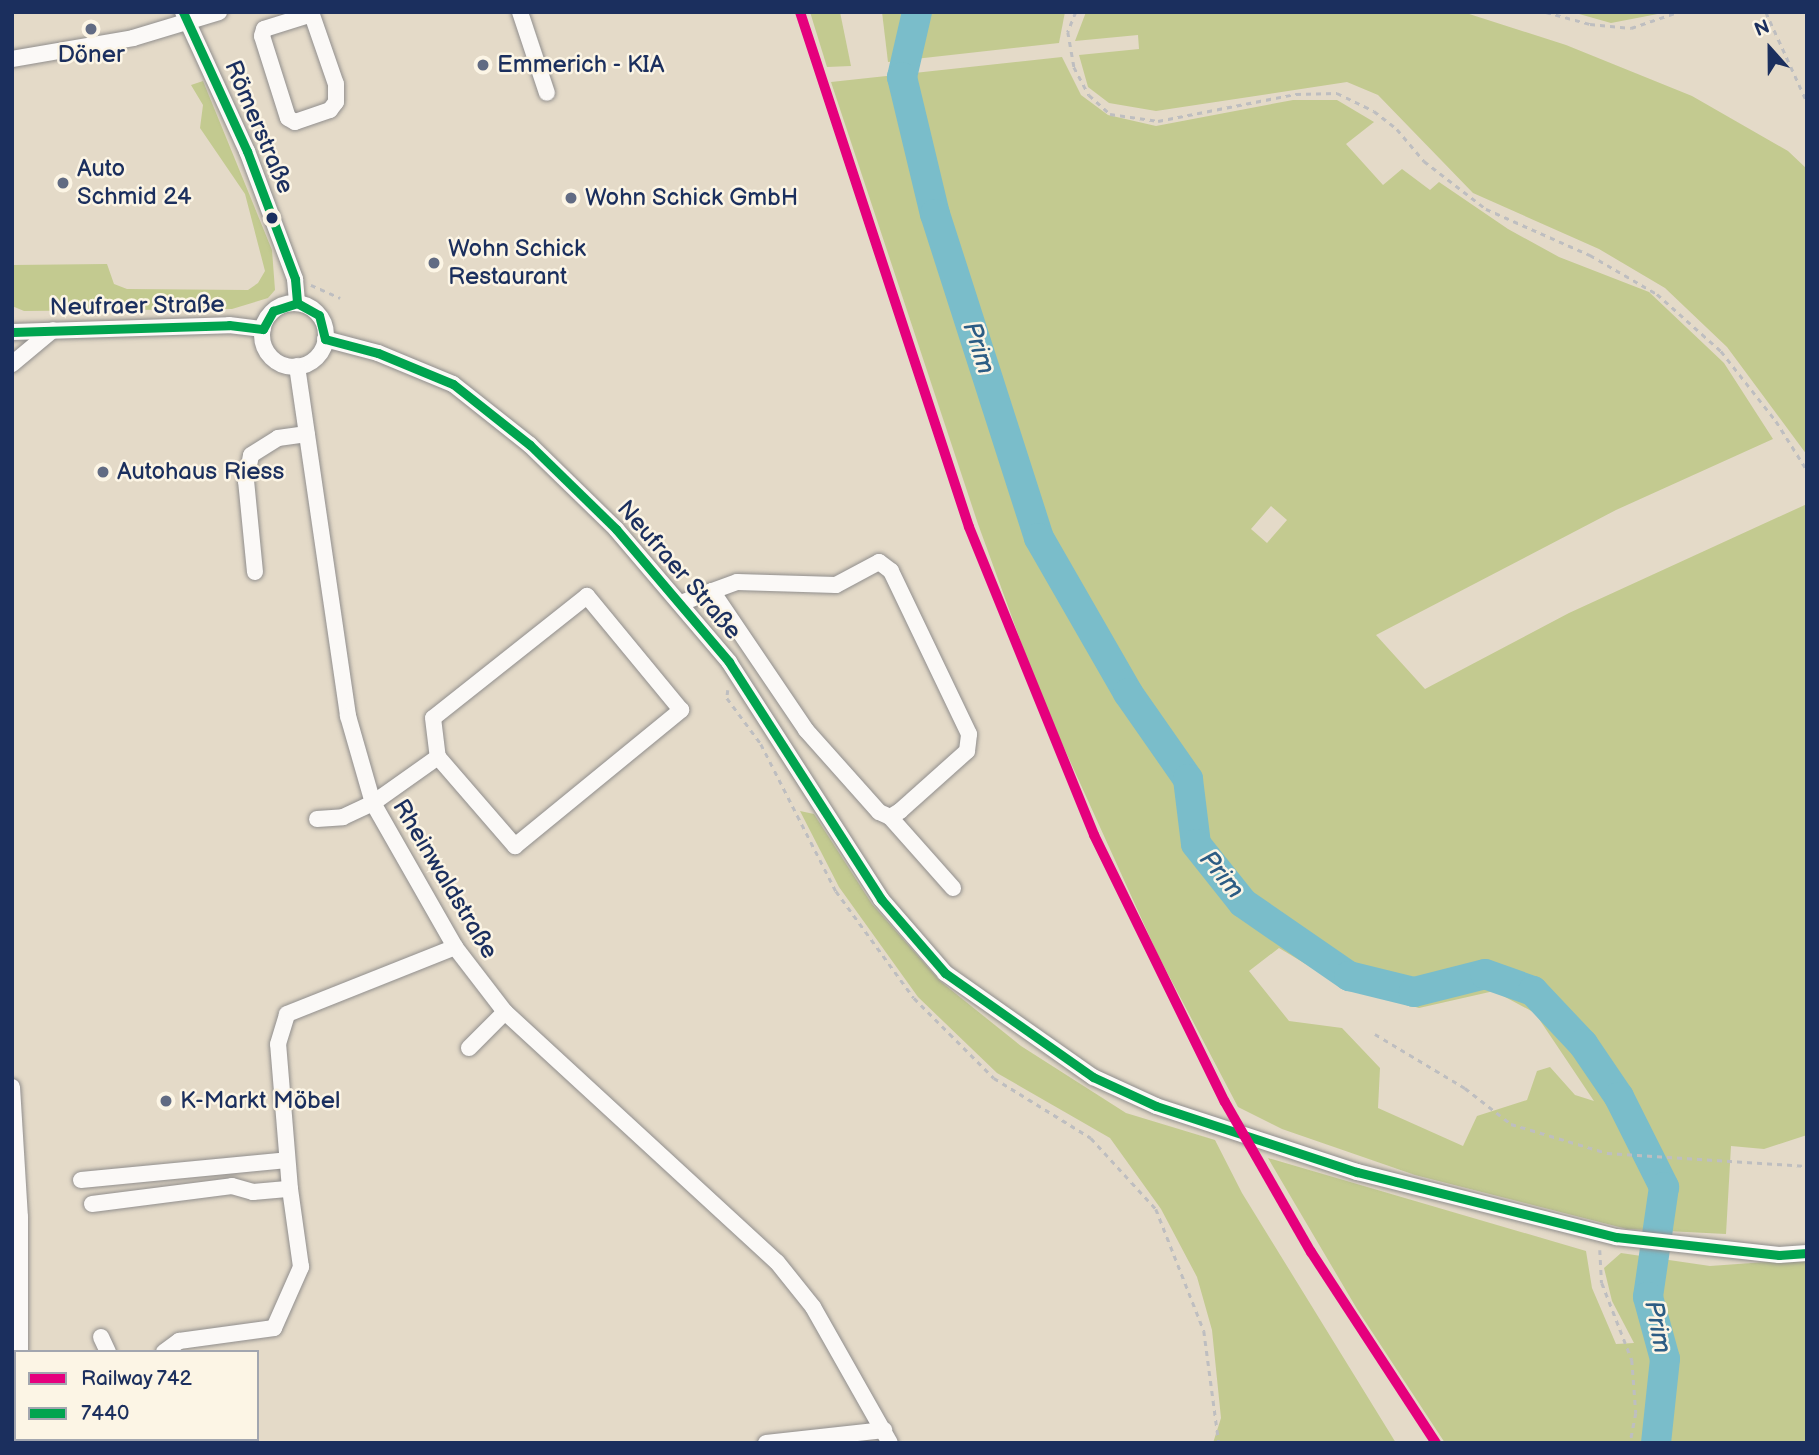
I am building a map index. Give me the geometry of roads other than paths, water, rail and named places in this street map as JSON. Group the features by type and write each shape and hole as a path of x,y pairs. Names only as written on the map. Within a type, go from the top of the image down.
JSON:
{"street":[{"path":"12,60 133,38 186,17 219,12"},
{"path":"520,12 547,93"},
{"path":"311,13 335,84 336,102 330,110 295,122 288,118 262,36 264,29 311,13"},
{"name":"Römerstraße","path":"186,17 247,150 295,279 297,303"},
{"path":"297,303 319,315 325,339 315,358 297,366 272,357 264,343 263,329 273,311 297,303"},
{"name":"Neufraer Straße","path":"12,332 229,325 263,329"},
{"path":"12,364 53,330"},
{"name":"Neufraer Straße","path":"325,339 378,353 473,396 616,529 729,662 881,900 945,973 1052,1050 1118,1088 1156,1106 1357,1172 1608,1235 1686,1247 1807,1253"},
{"name":"Rheinwaldstraße","path":"297,366 348,716 373,803 455,947 505,1012 777,1262 813,1307 887,1436 766,1443"},
{"path":"255,572 246,481 251,456 278,438 307,434"},
{"path":"681,603 737,582 836,585 879,562 891,570 970,741 967,751 890,817"},
{"path":"712,591 806,730 879,812 890,817 953,888"},
{"path":"587,596 681,710 515,846 438,757 433,718 587,596"},
{"path":"317,819 343,817 373,803 438,757"},
{"path":"167,1350 178,1341 275,1328 301,1267 289,1189 278,1045 288,1014 455,947"},
{"path":"469,1048 505,1012"},
{"path":"12,1087 20,1217 23,1347"},
{"path":"81,1180 287,1160"},
{"path":"92,1204 232,1186 253,1192 289,1189"}],"waterway":[{"name":"Prim","path":"917,12 902,77 935,214 1039,538 1128,693 1188,779 1196,844 1243,903 1349,976 1414,992 1485,974 1533,991 1583,1044 1619,1097 1664,1187 1648,1297 1665,1359 1656,1443"}],"rail line":[{"name":"742","path":"800,12 969,527 1094,835 1225,1102 1311,1252 1436,1443"}],"place":[{"name":"Döner","path":"91,29"},
{"name":"Emmerich - KIA","path":"483,65"},
{"name":"Auto Schmid 24","path":"63,183"},
{"name":"Wohn Schick GmbH","path":"571,198"},
{"name":"Wohn Schick Restaurant","path":"434,263"},
{"name":"Autohaus Riess","path":"103,472"},
{"name":"K-Markt Möbel","path":"166,1101"}]}
